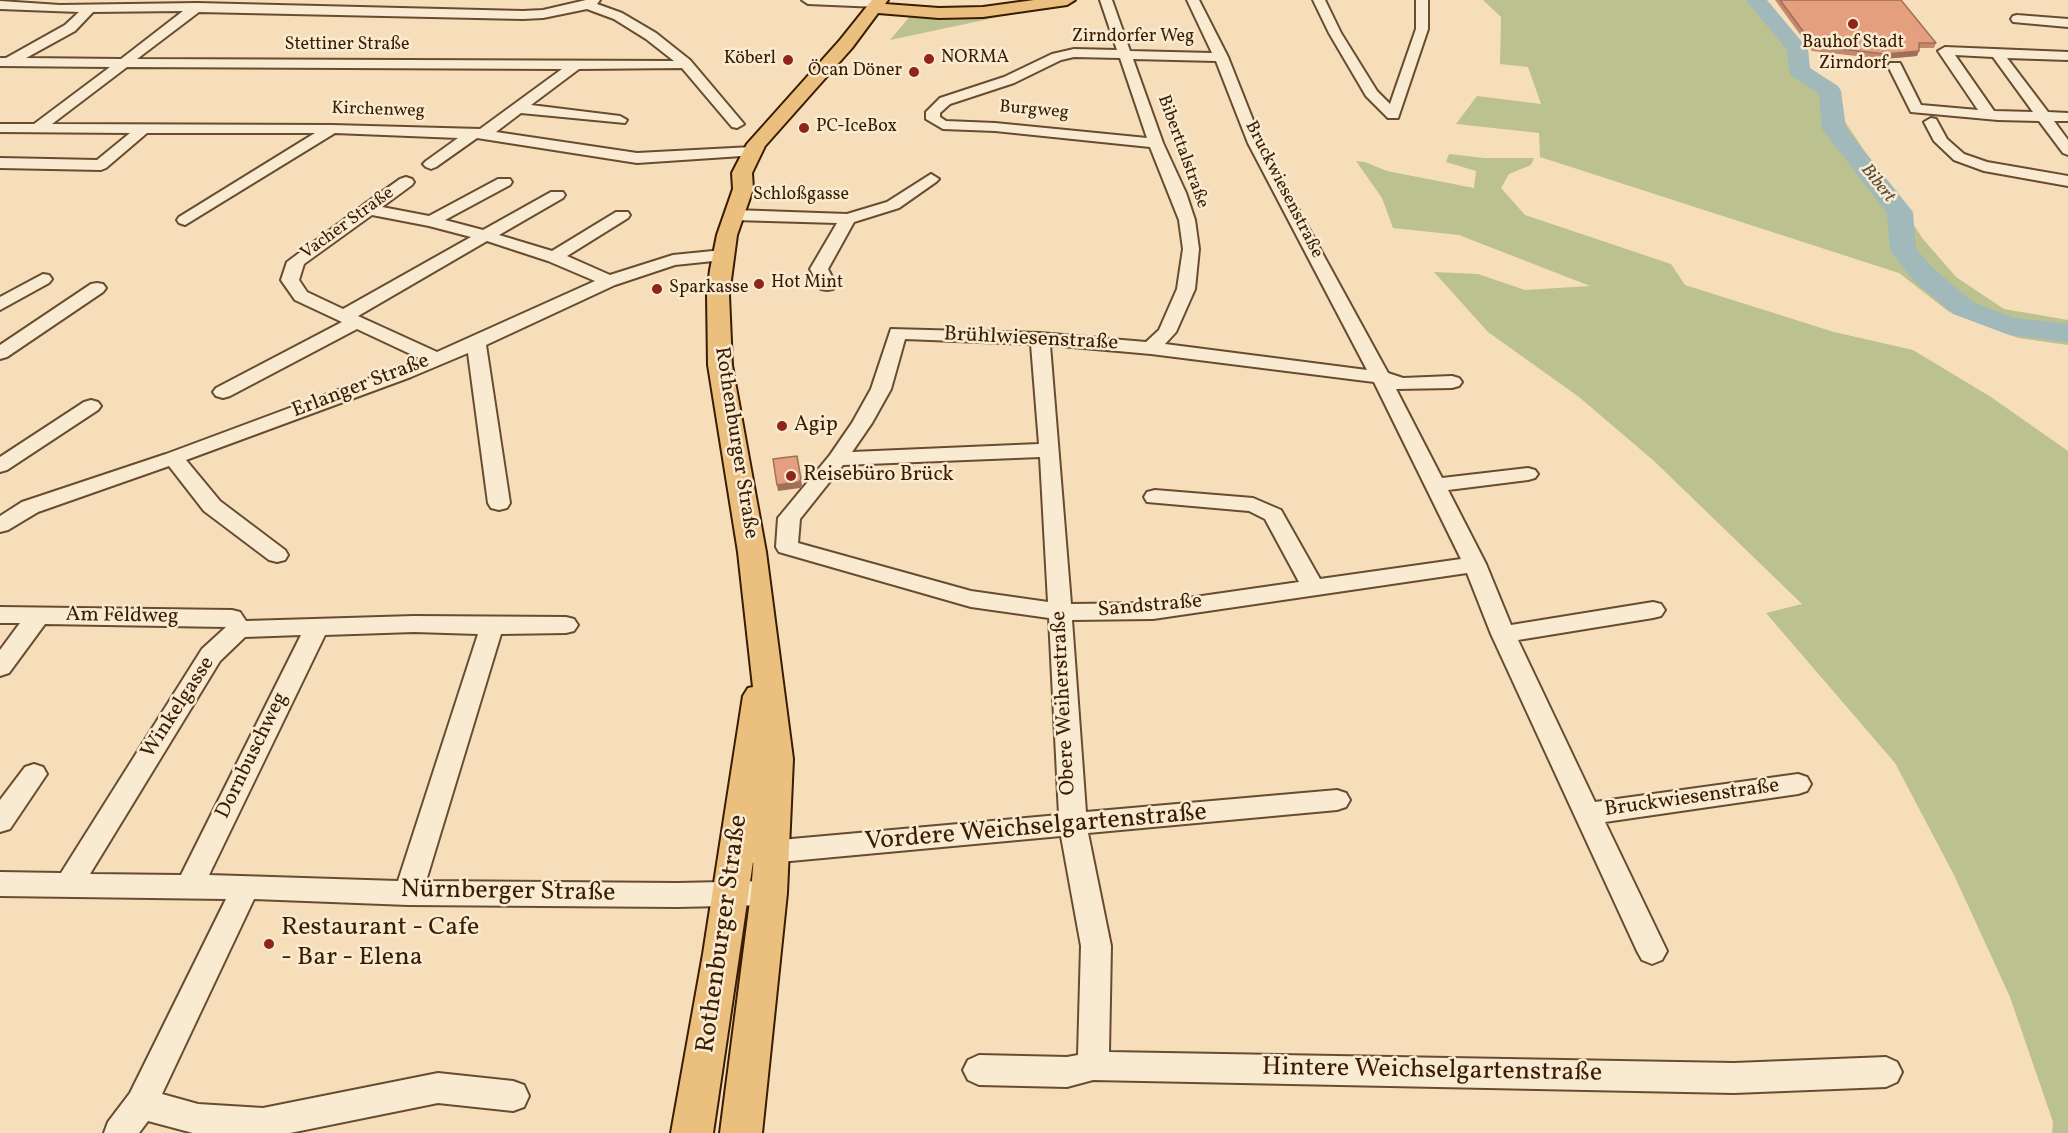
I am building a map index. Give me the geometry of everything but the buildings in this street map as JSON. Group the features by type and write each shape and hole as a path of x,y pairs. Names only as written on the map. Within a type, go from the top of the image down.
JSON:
{"main road":[{"path":"886,4 976,6 1038,0"},
{"path":"886,4 983,12 1068,0"},
{"name":"Rothenburger Straße","path":"744,189 742,173 752,152 770,127 886,4"},
{"name":"Rothenburger Straße","path":"743,1131 769,893 777,759 752,552 720,365 718,295 723,255 744,189 758,174 768,152 804,102 858,50 886,4"},
{"name":"Rothenburger Straße","path":"692,1133 722,954 729,894 765,664"}],"street":[{"path":"3,7 22,0"},
{"path":"387,11 399,0"},
{"path":"814,0 886,4"},
{"name":"Biberttalstraße","path":"1106,0 1156,143 1187,220 1191,249 1186,289 1167,332 1151,348"},
{"name":"Bruckwiesenstraße","path":"1192,0 1221,57 1256,142 1381,377 1474,564 1503,634 1652,951"},
{"path":"1319,0 1335,33 1371,93 1393,115 1422,29 1422,0"},
{"path":"3,7 197,7 523,15 543,14 591,3 651,36 685,63 737,124"},
{"path":"39,127 197,7"},
{"name":"Stettiner Straße","path":"4,62 70,28 90,8"},
{"path":"2017,19 2068,22"},
{"path":"1989,115 1946,51 2068,56"},
{"name":"Zirndorfer Weg","path":"945,100 1010,80 1057,57 1074,53 1221,57"},
{"path":"1998,54 2068,150"},
{"name":"Stettiner Straße","path":"4,62 576,65 685,63"},
{"path":"430,164 518,108 576,65"},
{"path":"1895,66 1916,109 1989,115 2068,117"},
{"path":"1371,93 1390,97 1402,92"},
{"name":"Burgweg","path":"945,100 933,112 933,119 943,124 1027,129 1156,143"},
{"path":"518,108 620,120"},
{"path":"1931,122 1941,141 1959,157 1984,165 2068,181"},
{"name":"Kirchenweg","path":"0,128 332,129 478,134 637,158 752,152"},
{"path":"0,163 101,165 144,128"},
{"path":"185,220 332,129"},
{"name":"Schloßgasse","path":"734,215 848,219 893,205 931,179"},
{"name":"Vacher Straße","path":"406,182 296,262 290,280 302,296 436,359"},
{"path":"431,221 504,182"},
{"path":"224,392 557,195"},
{"path":"368,209 431,221 554,256 609,281"},
{"path":"554,256 622,215"},
{"path":"827,285 819,270 848,219"},
{"name":"Erlanger Straße","path":"0,525 30,507 172,458 476,343 609,281 674,260 723,255"},
{"path":"0,305 43,279"},
{"path":"0,352 97,288"},
{"name":"Brühlwiesenstraße","path":"789,518 837,459 862,423 881,389 897,333 1040,339 1151,348 1381,377"},
{"name":"Obere Weiherstraße","path":"1040,339 1050,450 1072,825 1096,946 1093,1066"},
{"path":"476,343 499,503"},
{"path":"1381,377 1401,384 1452,382"},
{"path":"0,466 91,405"},
{"path":"837,459 1050,450"},
{"path":"172,458 213,506 277,555"},
{"path":"1435,485 1528,474"},
{"path":"1155,496 1253,506 1273,515 1313,586"},
{"path":"0,514 30,507"},
{"name":"Sandstraße","path":"789,518 787,547 971,599 1060,612 1153,611 1474,564"},
{"path":"1503,634 1653,610"},
{"name":"Am Feldweg","path":"0,615 232,618 239,629"},
{"path":"0,668 38,616"},
{"path":"239,629 414,624 566,625"},
{"name":"Dornbuschweg","path":"190,886 317,626"},
{"path":"408,893 492,626"},
{"name":"Winkelgasse","path":"69,884 211,655 239,629"},
{"path":"0,821 34,774"},
{"name":"Bruckwiesenstraße","path":"1586,814 1798,784"},
{"name":"Vordere Weichselgartenstraße","path":"735,855 1337,800"},
{"name":"Nürnberger Straße","path":"0,884 246,887 408,893 769,893"},
{"path":"120,1133 141,1104 246,887"},
{"name":"Hintere Weichselgartenstraße","path":"979,1070 1067,1072 1093,1066 1734,1078 1886,1072"},
{"path":"141,1104 198,1119 263,1123 438,1088 513,1096"}],"green space":[{"path":"1483,0 1764,0 1923,239 1956,277 2004,309 2068,320 2068,345 2018,338 1948,311 1899,273 1540,157 1539,133 1456,124 1477,96 1541,104 1528,67 1500,64 1501,17"},
{"path":"1013,11 1017,13 890,40 912,14"},
{"path":"1449,154 1484,158 1534,158 1531,165 1509,174 1501,188 1525,215 1671,264 1685,285 1834,332 1913,350 1991,397 2068,451 2068,1133 2052,1133 2053,1122 2010,997 1954,875 1895,763 1766,613 1802,604 1654,461 1579,397 1488,332 1434,272 1478,274 1525,290 1590,286 1459,235 1393,228 1382,198 1356,161 1365,162 1387,171 1474,188 1476,171 1446,162"}],"waterway":[{"name":"Bibert","path":"1756,0 1797,49 1800,71 1830,91 1834,129 1900,212 1903,250 1924,275 1963,308 2009,326 2068,333"}],"place":[{"name":"Bauhof Stadt Zirndorf","path":"1853,24"},
{"name":"NORMA","path":"929,59"},
{"name":"Köberl","path":"788,60"},
{"name":"Öcan Döner","path":"914,72"},
{"name":"PC-IceBox","path":"804,128"},
{"name":"Hot Mint","path":"759,284"},
{"name":"Sparkasse","path":"657,289"},
{"name":"Agip","path":"782,426"},
{"name":"Reisebüro Brück","path":"791,476"},
{"name":"Restaurant - Cafe - Bar - Elena","path":"269,944"}]}
